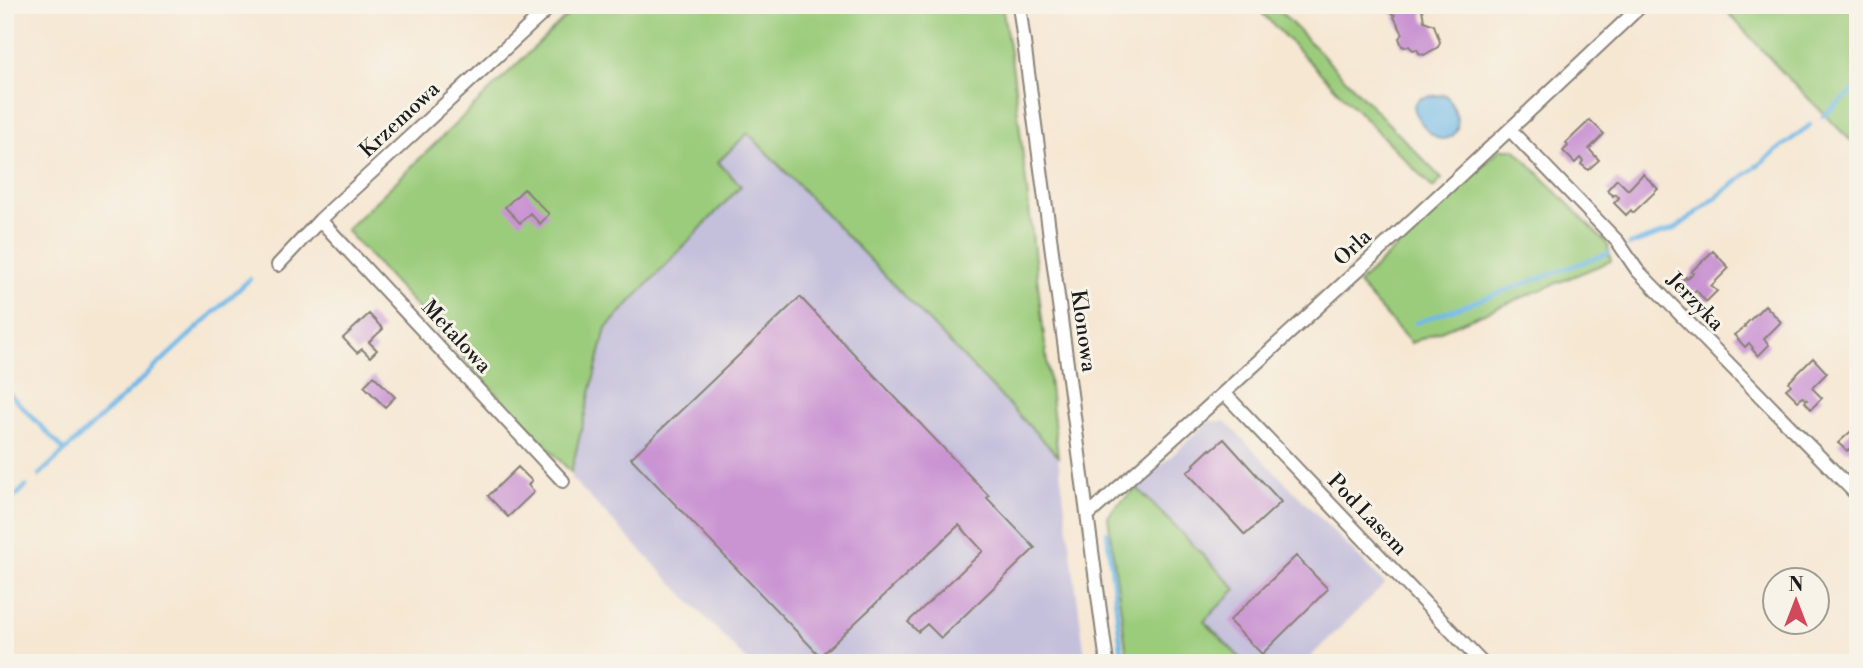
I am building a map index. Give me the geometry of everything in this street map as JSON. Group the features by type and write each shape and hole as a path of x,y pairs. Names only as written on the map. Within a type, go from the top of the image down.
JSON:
{"street":[{"name":"Krzemowa","path":"278,265 320,220 552,5"},
{"name":"Klonowa","path":"1019,5 1107,663"},
{"name":"Orla","path":"1088,515 1510,130 1642,5"},
{"name":"Jerzyka","path":"1510,130 1618,242 1637,270 1858,496"},
{"name":"Metalowa","path":"320,220 563,481"},
{"name":"Pod Lasem","path":"1224,393 1482,663"}],"shaded area":[{"path":"748,133 1058,456 1086,663 749,663 573,480 571,472 606,328 741,186 718,162"},
{"path":"1209,421 1225,421 1385,584 1304,663 1245,663 1204,621 1236,589 1137,488"}],"green space":[{"path":"578,5 1002,5 1013,71 1058,456 748,133 718,162 741,186 606,328 571,472 346,230"},
{"path":"1254,5 1274,5 1442,179 1433,188"},
{"path":"1721,5 1858,5 1858,148 1785,75"},
{"path":"1500,149 1515,149 1608,245 1611,261 1411,343 1358,284"},
{"path":"1137,488 1236,589 1204,621 1245,663 1128,663 1108,517 1114,508"}],"water":[{"path":"1444,94 1454,108 1457,127 1452,136 1440,139 1423,125 1414,105 1424,97"}],"building":[{"path":"1379,5 1414,5 1422,9 1424,21 1434,25 1440,42 1438,47 1424,55 1417,49 1402,46 1399,38 1403,34 1395,15"},
{"path":"1590,120 1604,134 1589,149 1599,160 1588,170 1581,164 1583,161 1580,158 1575,163 1563,151 1568,146 1566,143"},
{"path":"1643,174 1658,189 1633,213 1631,210 1626,215 1614,203 1619,198 1607,190 1617,179 1628,190"},
{"path":"524,189 549,214 540,224 530,213 520,223 505,207"},
{"path":"1713,251 1729,268 1711,286 1717,291 1706,302 1696,290 1693,293 1681,282"},
{"path":"800,297 1035,548 941,638 927,624 918,632 908,622 983,551 959,525 820,656 631,458"},
{"path":"1765,305 1781,322 1764,339 1769,345 1758,356 1749,343 1745,347 1734,335"},
{"path":"369,314 383,329 369,342 377,350 370,357 362,349 357,353 343,338"},
{"path":"1813,358 1827,373 1812,388 1822,398 1811,409 1805,402 1807,400 1803,397 1798,401 1786,389 1791,385 1789,382"},
{"path":"374,376 395,397 385,407 364,386"},
{"path":"1858,425 1858,465 1853,460 1856,457 1849,449 1847,451 1838,443"},
{"path":"1224,439 1281,502 1245,535 1187,472"},
{"path":"518,467 532,481 528,485 534,492 508,517 488,496"},
{"path":"1296,556 1328,589 1262,654 1229,621"}],"waterway":[{"path":"1823,116 1858,88"},
{"path":"1629,245 1675,229 1810,125"},
{"path":"1416,323 1609,253"},
{"path":"39,475 250,279"},
{"path":"5,389 65,451"},
{"path":"5,506 26,486"},
{"path":"1107,532 1123,663"}]}
